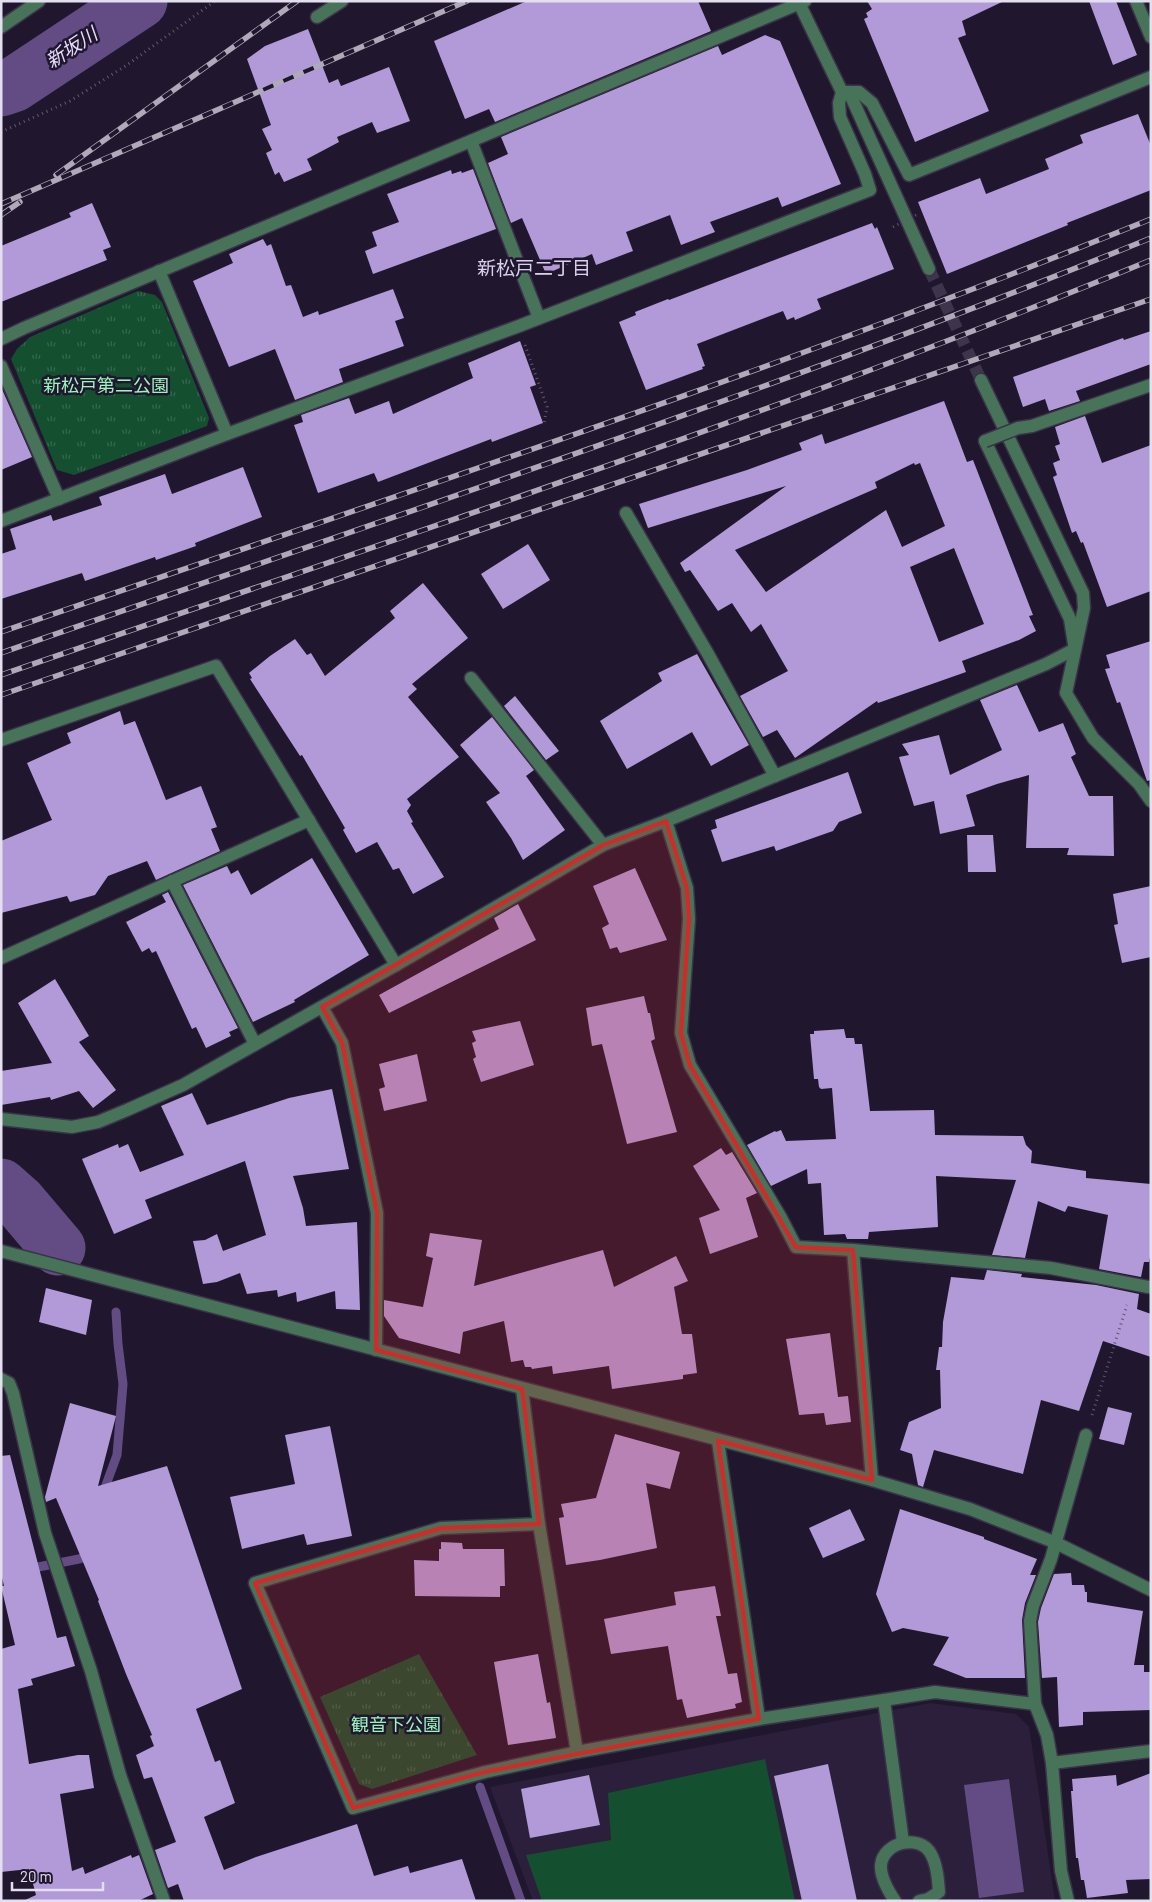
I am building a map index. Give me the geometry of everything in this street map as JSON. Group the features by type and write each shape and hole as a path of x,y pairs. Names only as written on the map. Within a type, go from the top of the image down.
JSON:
{"street":[{"path":"1,28 39,1"},
{"path":"317,17 342,1"},
{"path":"1136,1 1151,37"},
{"path":"1,339 801,2 930,269"},
{"path":"845,92 859,92 872,103 909,175 1151,77"},
{"path":"1,521 227,434 518,326 870,190 840,117 839,103 845,92"},
{"path":"471,141 539,318"},
{"path":"159,271 227,434"},
{"path":"1,366 59,499"},
{"path":"981,380 1083,593 1084,608 1066,693 1094,738 1145,782 1151,801"},
{"path":"1075,649 1070,619 985,441 1018,428 1032,426 1151,385"},
{"path":"626,513 708,654 775,776"},
{"path":"1,1119 72,1127 98,1122 183,1085 603,845 666,822 1046,664 1075,649"},
{"path":"1,740 216,666 396,965"},
{"path":"471,678 603,845"},
{"path":"1,958 309,820"},
{"path":"666,822 687,888 689,919 680,1033 690,1065 780,1216 796,1247 853,1250 1052,1268 1134,1286 1150,1285"},
{"path":"172,881 255,1044"},
{"path":"322,1007 342,1044 377,1213 376,1350"},
{"path":"853,1250 872,1480"},
{"path":"1,1251 872,1480 970,1509 1054,1542 1151,1590"},
{"path":"1,1378 9,1383 13,1393 45,1533 91,1671 120,1775 164,1901"},
{"path":"522,1389 539,1524 577,1752"},
{"path":"1068,1901 1060,1872 1052,1763 1047,1735 1034,1704 1030,1620 1086,1435"},
{"path":"718,1441 759,1719"},
{"path":"539,1524 442,1528 256,1583 353,1808 485,1772 577,1752 759,1719 935,1692 1034,1704"},
{"path":"884,1700 903,1842"},
{"path":"1052,1763 1151,1751"},
{"path":"895,1901 887,1889 881,1865 888,1851 903,1842 916,1842 931,1852 938,1874 939,1892 928,1899 919,1901"}],"path":[{"path":"1,132 70,101 127,65 215,1"},
{"path":"893,227 918,214"},
{"path":"518,326 547,407 544,423"},
{"path":"1086,1435 1134,1286"}],"highlighted area":[{"path":"666,821 687,888 689,919 681,1033 690,1065 796,1247 853,1250 872,1480 718,1441 759,1719 485,1772 353,1808 255,1583 441,1528 539,1524 522,1389 376,1350 377,1213 342,1043 322,1007 603,845"}],"shaded area":[{"path":"930,1703 1016,1714 1029,1727 1055,1901 533,1901 490,1787"},
{"path":"1009,1779 1024,1892 979,1898 964,1785"}],"green space":[{"name":"新松戸第二公園","path":"138,291 155,295 162,302 209,418 207,426 74,475 57,470 11,359 17,349 30,337"},
{"name":"観音下公園","path":"419,1654 477,1755 372,1789 359,1784 320,1697"},
{"path":"765,1759 795,1901 542,1901 526,1855 611,1840 608,1793"}],"building":[{"path":"527,1 698,1 711,31 495,122 489,109 465,119 434,41"},
{"path":"867,1 1004,1 962,21 966,35 958,38 989,111 915,142 864,19 868,17 866,13 872,9"},
{"path":"1089,1 1116,1 1137,55 1113,65"},
{"path":"308,29 329,83 338,79 341,86 389,67 410,121 377,133 372,122 337,137 339,142 307,159 312,170 284,182 279,172 275,175 266,153 272,150 262,129 271,125 247,59 265,46"},
{"path":"765,35 780,41 841,184 782,207 778,197 710,222 715,232 681,245 670,215 626,232 633,251 596,265 592,254 546,274 522,218 511,223 488,163 508,154 501,137 718,46 722,55"},
{"path":"1138,114 1151,146 1151,190 947,274 918,202 980,178 986,194 1049,169 1045,159 1083,143 1080,135"},
{"path":"473,169 496,229 373,274 365,251 377,246 372,232 399,222 387,194 451,170 452,174"},
{"path":"92,203 111,247 103,250 107,260 1,302 1,246 71,217 69,213"},
{"path":"872,223 875,229 877,227 894,269 817,299 821,309 795,320 794,317 787,320 783,311 697,344 705,366 702,367 703,369 646,390 619,322 636,315 635,312 668,299"},
{"path":"263,239 267,246 271,244 286,286 291,285 303,317 318,311 319,315 393,289 404,318 395,321 404,346 339,369 343,382 295,400 275,349 229,367 193,281 233,263 229,254"},
{"path":"1151,331 1151,364 1076,391 1080,401 1049,411 1045,399 1023,407 1013,377 1123,338 1124,340"},
{"path":"520,341 536,385 530,387 543,423 492,442 491,439 378,482 374,473 318,493 294,425 303,422 301,415 349,398 355,414 389,401 393,414 473,378 468,363"},
{"path":"1,387 32,457 1,470"},
{"path":"944,401 967,462 973,460 1033,615 1029,616 1036,631 1019,640 962,661 966,672 878,703 877,701 795,758 777,730 763,737 740,696 788,671 761,624 751,632 732,603 718,611 690,570 685,572 680,563 786,486 648,528 639,504 747,470 802,450 799,443 822,434 825,444","holes":["914,463 915,465 920,463 945,526 902,547 886,510 766,592 735,550 877,488 875,482","954,548 984,624 939,642 910,567"]},
{"path":"1085,416 1102,463 1151,445 1151,591 1107,607 1083,542 1081,543 1076,531 1072,533 1053,477 1057,475 1053,463 1060,460 1055,446 1060,444 1055,427"},
{"path":"243,467 262,517 195,543 196,546 156,560 155,557 85,581 82,573 1,599 1,554 16,549 10,529 51,515 53,521 102,505 99,497 165,474 172,494"},
{"path":"528,544 550,580 503,609 481,574"},
{"path":"423,583 468,638 412,684 417,689 408,697 459,757 407,799 411,805 407,811 413,822 411,823 444,877 413,894 399,868 393,870 377,842 356,853 343,830 345,828 302,755 300,756 250,679 252,678 249,673 295,639 307,655 311,653 325,676 395,618 390,611"},
{"path":"1151,641 1151,780 1147,781 1120,702 1117,703 1105,669 1110,668 1106,655"},
{"path":"697,654 749,745 711,766 692,732 627,769 600,721 662,681 658,673"},
{"path":"1017,685 1039,732 1063,723 1076,754 1071,757 1089,796 1113,796 1114,856 1067,855 1069,848 1026,848 1029,775 966,795 975,826 940,834 934,801 914,806 899,757 909,755 902,744 939,735 950,775 1002,750 980,700"},
{"path":"515,696 559,751 546,760 504,706"},
{"path":"120,711 124,725 135,721 166,800 201,786 217,827 211,829 220,851 156,880 147,861 108,876 95,895 70,902 67,896 1,913 1,841 52,820 27,763 71,743 67,733"},
{"path":"492,717 534,770 526,776 565,830 523,860 511,838 486,802 500,793 460,745"},
{"path":"848,772 862,813 839,822 833,831 776,851 774,846 722,862 711,830 717,828 715,820"},
{"path":"967,835 993,835 996,872 968,872"},
{"path":"312,858 369,955 294,1000 295,1002 253,1022 183,885 227,866 231,874 238,870 251,895"},
{"path":"635,868 667,940 620,953 617,947 610,949 602,928 609,924 593,886"},
{"path":"1151,886 1151,957 1122,963 1114,925 1118,924 1113,894"},
{"path":"168,892 238,1028 229,1032 231,1036 206,1048 196,1027 192,1029 156,951 152,953 149,948 142,952 126,922 166,902 162,895"},
{"path":"518,904 536,940 389,1013 379,995 499,929 494,918"},
{"path":"55,979 89,1036 79,1042 116,1090 93,1108 79,1091 51,1100 50,1097 1,1105 1,1071 52,1063 18,1003"},
{"path":"644,996 648,1013 650,1013 655,1039 651,1041 677,1132 627,1144 602,1044 592,1046 586,1008"},
{"path":"520,1021 534,1065 481,1082 473,1059 476,1057 472,1043 476,1041 472,1031"},
{"path":"844,1029 846,1038 854,1038 855,1044 862,1044 870,1111 934,1110 935,1135 1023,1136 1026,1145 1032,1151 1031,1163 1086,1171 1086,1178 1151,1184 1151,1252 1149,1262 1144,1262 1141,1277 1099,1269 1108,1215 1068,1206 1065,1212 1038,1201 1025,1258 992,1255 1016,1180 936,1176 938,1227 869,1232 868,1239 847,1239 845,1234 824,1235 821,1183 808,1184 807,1169 771,1186 747,1145 775,1131 781,1130 786,1141 836,1139 832,1088 821,1089 818,1079 814,1079 810,1034 814,1034 814,1031"},
{"path":"417,1054 427,1101 384,1111 379,1089 385,1087 379,1064"},
{"path":"332,1089 349,1169 293,1176 303,1208 306,1226 357,1222 360,1310 336,1309 335,1291 297,1302 296,1292 278,1297 277,1290 247,1294 240,1273 217,1282 203,1284 193,1241 205,1240 217,1234 223,1251 266,1235 245,1161 145,1200 152,1218 114,1234 82,1159 118,1144 119,1148 128,1144 140,1172 184,1155 161,1106 192,1093 207,1125 289,1098"},
{"path":"721,1148 726,1155 732,1152 757,1193 746,1198 758,1237 710,1254 699,1218 720,1210 693,1166"},
{"path":"430,1233 482,1240 474,1286 603,1250 614,1287 676,1256 688,1281 674,1287 682,1334 692,1334 697,1373 683,1375 683,1379 612,1389 609,1366 553,1374 552,1366 532,1369 531,1367 525,1367 523,1360 511,1362 504,1321 463,1332 460,1354 399,1338 384,1316 384,1300 423,1307 433,1258 426,1256"},
{"path":"987,1270 1022,1274 1021,1277 1096,1285 1139,1294 1137,1309 1151,1314 1151,1357 1103,1341 1079,1411 1041,1400 1023,1474 934,1450 923,1487 918,1485 912,1454 900,1450 909,1422 941,1408 940,1370 936,1370 939,1347 942,1347 943,1322 951,1277 984,1280"},
{"path":"46,1288 92,1300 86,1335 39,1322"},
{"path":"830,1333 838,1397 848,1396 851,1422 826,1425 824,1413 799,1415 786,1339"},
{"path":"70,1403 116,1416 98,1486 167,1466 242,1689 196,1709 215,1762 220,1760 235,1803 204,1817 224,1870 256,1857 357,1824 374,1876 408,1866 410,1873 462,1859 476,1901 184,1901 178,1884 168,1888 155,1850 176,1842 152,1777 144,1779 136,1755 154,1746 150,1736 152,1735 126,1674 99,1600 56,1498 46,1502 45,1497"},
{"path":"1108,1407 1132,1413 1124,1445 1099,1439"},
{"path":"330,1426 352,1536 307,1545 304,1534 242,1549 230,1497 295,1484 285,1435"},
{"path":"615,1434 680,1452 670,1489 646,1483 657,1548 566,1565 559,1518 564,1517 561,1504 596,1498"},
{"path":"10,1455 57,1638 66,1636 75,1666 31,1679 33,1685 18,1689 29,1764 78,1755 89,1755 94,1788 60,1794 72,1871 83,1867 85,1874 131,1855 132,1858 139,1855 153,1894 138,1901 23,1901 36,1895 29,1869 1,1872 1,1649 15,1645 1,1586 4,1586 1,1573 1,1456"},
{"path":"850,1509 865,1540 823,1558 809,1528"},
{"path":"900,1509 984,1537 984,1539 1037,1559 1030,1575 1036,1575 1025,1603 1022,1620 1025,1678 966,1678 933,1665 949,1637 903,1628 892,1632 876,1594"},
{"path":"441,1542 462,1543 463,1549 504,1549 505,1586 500,1586 500,1597 415,1596 414,1560 439,1561"},
{"path":"1071,1573 1072,1585 1084,1585 1085,1592 1087,1592 1087,1602 1143,1611 1134,1665 1144,1665 1144,1672 1151,1672 1151,1710 1083,1712 1083,1725 1059,1727 1057,1677 1042,1678 1038,1622 1041,1608 1054,1574"},
{"path":"715,1586 721,1616 716,1616 728,1674 737,1673 742,1702 735,1704 736,1708 687,1718 682,1699 677,1700 668,1646 611,1654 604,1619 676,1605 674,1592"},
{"path":"538,1654 547,1703 550,1702 556,1738 508,1745 494,1662"},
{"path":"828,1764 857,1901 802,1901 774,1776"},
{"path":"1151,1773 1151,1879 1126,1880 1128,1893 1087,1898 1084,1880 1081,1880 1078,1858 1076,1858 1071,1791 1073,1791 1072,1779 1116,1775 1117,1786"},
{"path":"589,1775 600,1825 530,1838 521,1789"}],"waterway":[{"name":"新坂川","path":"1,89 13,85 140,1"},
{"path":"1,1186 19,1202 58,1248"},
{"path":"103,1493 117,1455 123,1384 116,1312"},
{"path":"28,1569 79,1559 91,1554"},
{"path":"480,1787 521,1901"}],"tunnel":[{"path":"929,269 981,380"}],"railway":[{"path":"56,175 297,1"},
{"path":"1,204 467,1"},
{"path":"1,215 20,202"},
{"path":"1,632 723,382 1009,275 1151,219"},
{"path":"1,653 579,453 866,349 1151,238"},
{"path":"1,675 579,476 866,372 1151,260"},
{"path":"1,695 1151,299"}],"district":[{"name":"新松戸二丁目","path":"534,267"}]}
